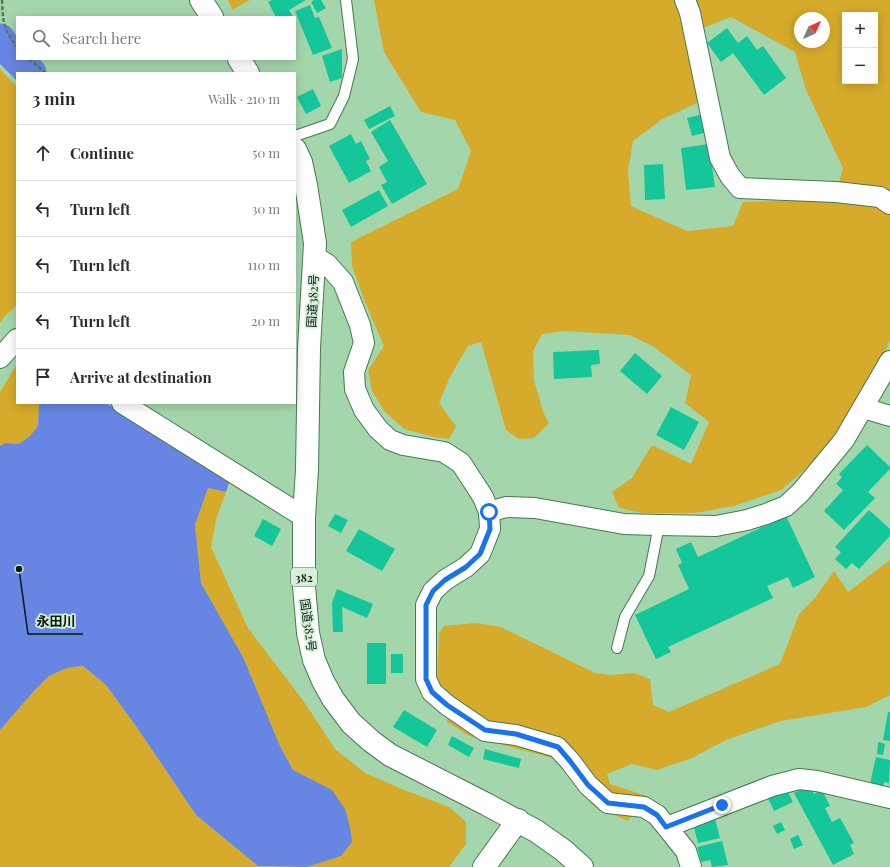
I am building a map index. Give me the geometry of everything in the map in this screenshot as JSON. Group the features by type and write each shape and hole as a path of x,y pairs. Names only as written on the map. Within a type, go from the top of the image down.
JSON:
{"main road":[{"path":"202,0 211,16"},
{"path":"240,60 247,72"},
{"name":"国道382号","path":"296,151 301,162 310,205 315,243 309,348 307,470 304,517 304,586 308,633 314,660 333,700 350,723 371,741 390,755 518,820 563,850 582,867"},
{"path":"484,867 518,820"}],"street":[{"path":"685,0 690,13 720,158 730,176 740,188 836,192 880,197 890,204"},
{"path":"314,256 328,264 343,282 360,325 364,343 354,372 355,389 364,410 378,429 390,440 403,445 444,452 461,464 483,498 489,512 490,529 480,554 466,567 445,580 433,591 426,605 426,679 432,692 447,705 485,730 516,734 558,747 588,785 608,803 644,807 657,815 686,851 691,867"},
{"path":"0,358 16,338"},
{"path":"489,512 506,507 535,508 624,524 716,526 747,520 766,514 786,506 801,492 844,440 890,361"},
{"path":"124,404 304,517"},
{"path":"863,408 890,416"},
{"path":"666,827 772,786 799,779 817,781 890,798"}],"lane":[{"path":"296,136 330,124 344,96 353,59 346,0"},
{"path":"617,648 625,617 649,576 659,525"}],"path":[{"path":"2,0 3,23 8,35 16,46"},
{"path":"30,60 45,72"}],"shaded area":[{"path":"228,0 250,0 232,10"},
{"path":"374,0 890,0 890,341 846,427 801,473 781,490 734,506 695,513 643,513 619,508 612,492 632,478 652,445 691,464 709,422 685,403 691,375 654,347 630,335 565,331 542,334 533,351 534,381 544,414 549,423 534,438 519,439 506,430 481,342 468,346 449,379 439,403 456,426 449,439 434,437 404,429 384,411 372,391 368,370 384,346 365,302 352,266 351,242 458,189 471,151 455,120 421,112 384,52","holes":["731,17 795,52 806,90 843,168 834,200 743,202 733,226 687,231 631,206 628,171 633,141 661,120 699,102 687,34"]},
{"path":"0,69 16,86 16,306 0,323"},
{"path":"16,366 16,404 39,404 38,426 30,436 19,444 5,443 0,446 0,392"},
{"path":"208,488 226,492 216,520 211,547 248,628 305,703 335,749 365,773 449,807 466,822 466,844 449,867 307,867 341,856 312,780 293,770 277,740 244,659 201,583 195,525"},
{"path":"890,560 890,695 866,707 781,721 726,740 692,758 657,770 632,764 607,774 610,784 647,796 628,821 595,807 585,796 560,760 469,736 447,722 447,697 437,682 439,633 444,626 475,623 501,627 595,673 611,675 634,673 650,679 653,705 669,712 780,664 799,614 815,598 834,571 848,592"},
{"path":"83,666 106,685 138,729 196,815 258,866 263,867 0,867 0,730 49,676 67,668"}],"water":[{"path":"39,404 108,404 230,480 226,492 208,488 195,525 201,583 244,659 279,744 293,770 332,790 345,809 352,842 341,856 307,867 258,866 196,815 138,729 106,685 83,666 67,668 49,676 0,730 0,446 5,443 19,444 30,436 38,426"}],"building":[{"path":"272,0 306,0 289,10 292,16 275,16 268,2"},
{"path":"314,0 321,0 326,8 317,13 311,2"},
{"path":"310,5 315,18 319,17 332,48 313,55 295,11"},
{"path":"727,28 738,43 747,36 757,50 763,46 786,78 764,95 733,53 721,62 707,43"},
{"path":"342,49 342,78 330,82 322,56"},
{"path":"313,89 321,106 306,114 297,97"},
{"path":"390,106 395,116 369,129 364,120"},
{"path":"704,114 708,132 692,136 687,118"},
{"path":"390,120 427,184 392,204 381,185 387,182 379,167 388,161 371,132"},
{"path":"351,134 356,144 361,141 370,159 366,161 371,171 349,183 329,146"},
{"path":"709,144 715,187 686,190 681,148"},
{"path":"663,164 665,199 645,200 644,165"},
{"path":"379,190 388,206 351,227 342,210"},
{"path":"599,350 600,364 591,365 592,377 554,379 553,352"},
{"path":"635,353 662,376 647,394 620,371"},
{"path":"671,407 699,422 684,450 656,435"},
{"path":"867,445 890,467 890,469 868,492 875,498 844,530 824,511 843,490 836,484 842,477 839,474"},
{"path":"869,510 890,529 890,536 859,569 852,563 846,569 835,559 841,552 835,547"},
{"path":"335,514 348,520 341,533 328,526"},
{"path":"786,516 815,577 793,588 788,577 767,586 773,598 668,647 671,652 656,659 635,615 689,589 678,565 682,563 676,549 691,542 698,557"},
{"path":"263,519 281,529 272,546 254,536"},
{"path":"359,529 395,549 382,571 346,551"},
{"path":"337,589 373,604 367,618 342,607 343,632 333,632 332,603"},
{"path":"367,643 386,643 386,684 367,684"},
{"path":"391,654 403,654 403,673 391,673"},
{"path":"404,710 437,730 427,747 393,727"},
{"path":"888,712 890,712 890,741 883,740"},
{"path":"452,736 474,748 469,757 448,745"},
{"path":"878,742 885,744 883,755 877,754"},
{"path":"485,749 521,759 519,768 483,759"},
{"path":"876,757 890,760 889,783 884,782 883,787 870,784"},
{"path":"809,785 814,794 822,790 830,806 825,808 832,822 840,818 854,843 850,845 854,854 833,865 794,793"},
{"path":"787,790 793,802 774,811 768,798"},
{"path":"714,815 720,838 698,843 692,820"},
{"path":"781,822 785,830 777,834 773,826"},
{"path":"798,835 803,845 794,849 790,839"},
{"path":"722,841 728,865 712,867 710,860 701,862 697,847"}],"waterway":[{"path":"0,39 6,48 16,58"},
{"path":"18,60 30,72"}],"place":[{"name":"永田川","path":"19,569"}],"route":[{"path":"489,512 490,529 480,554 466,567 445,580 433,591 426,605 426,679 432,692 447,705 485,730 516,734 558,747 588,785 608,803 644,807 657,815 666,827 722,805"}]}
